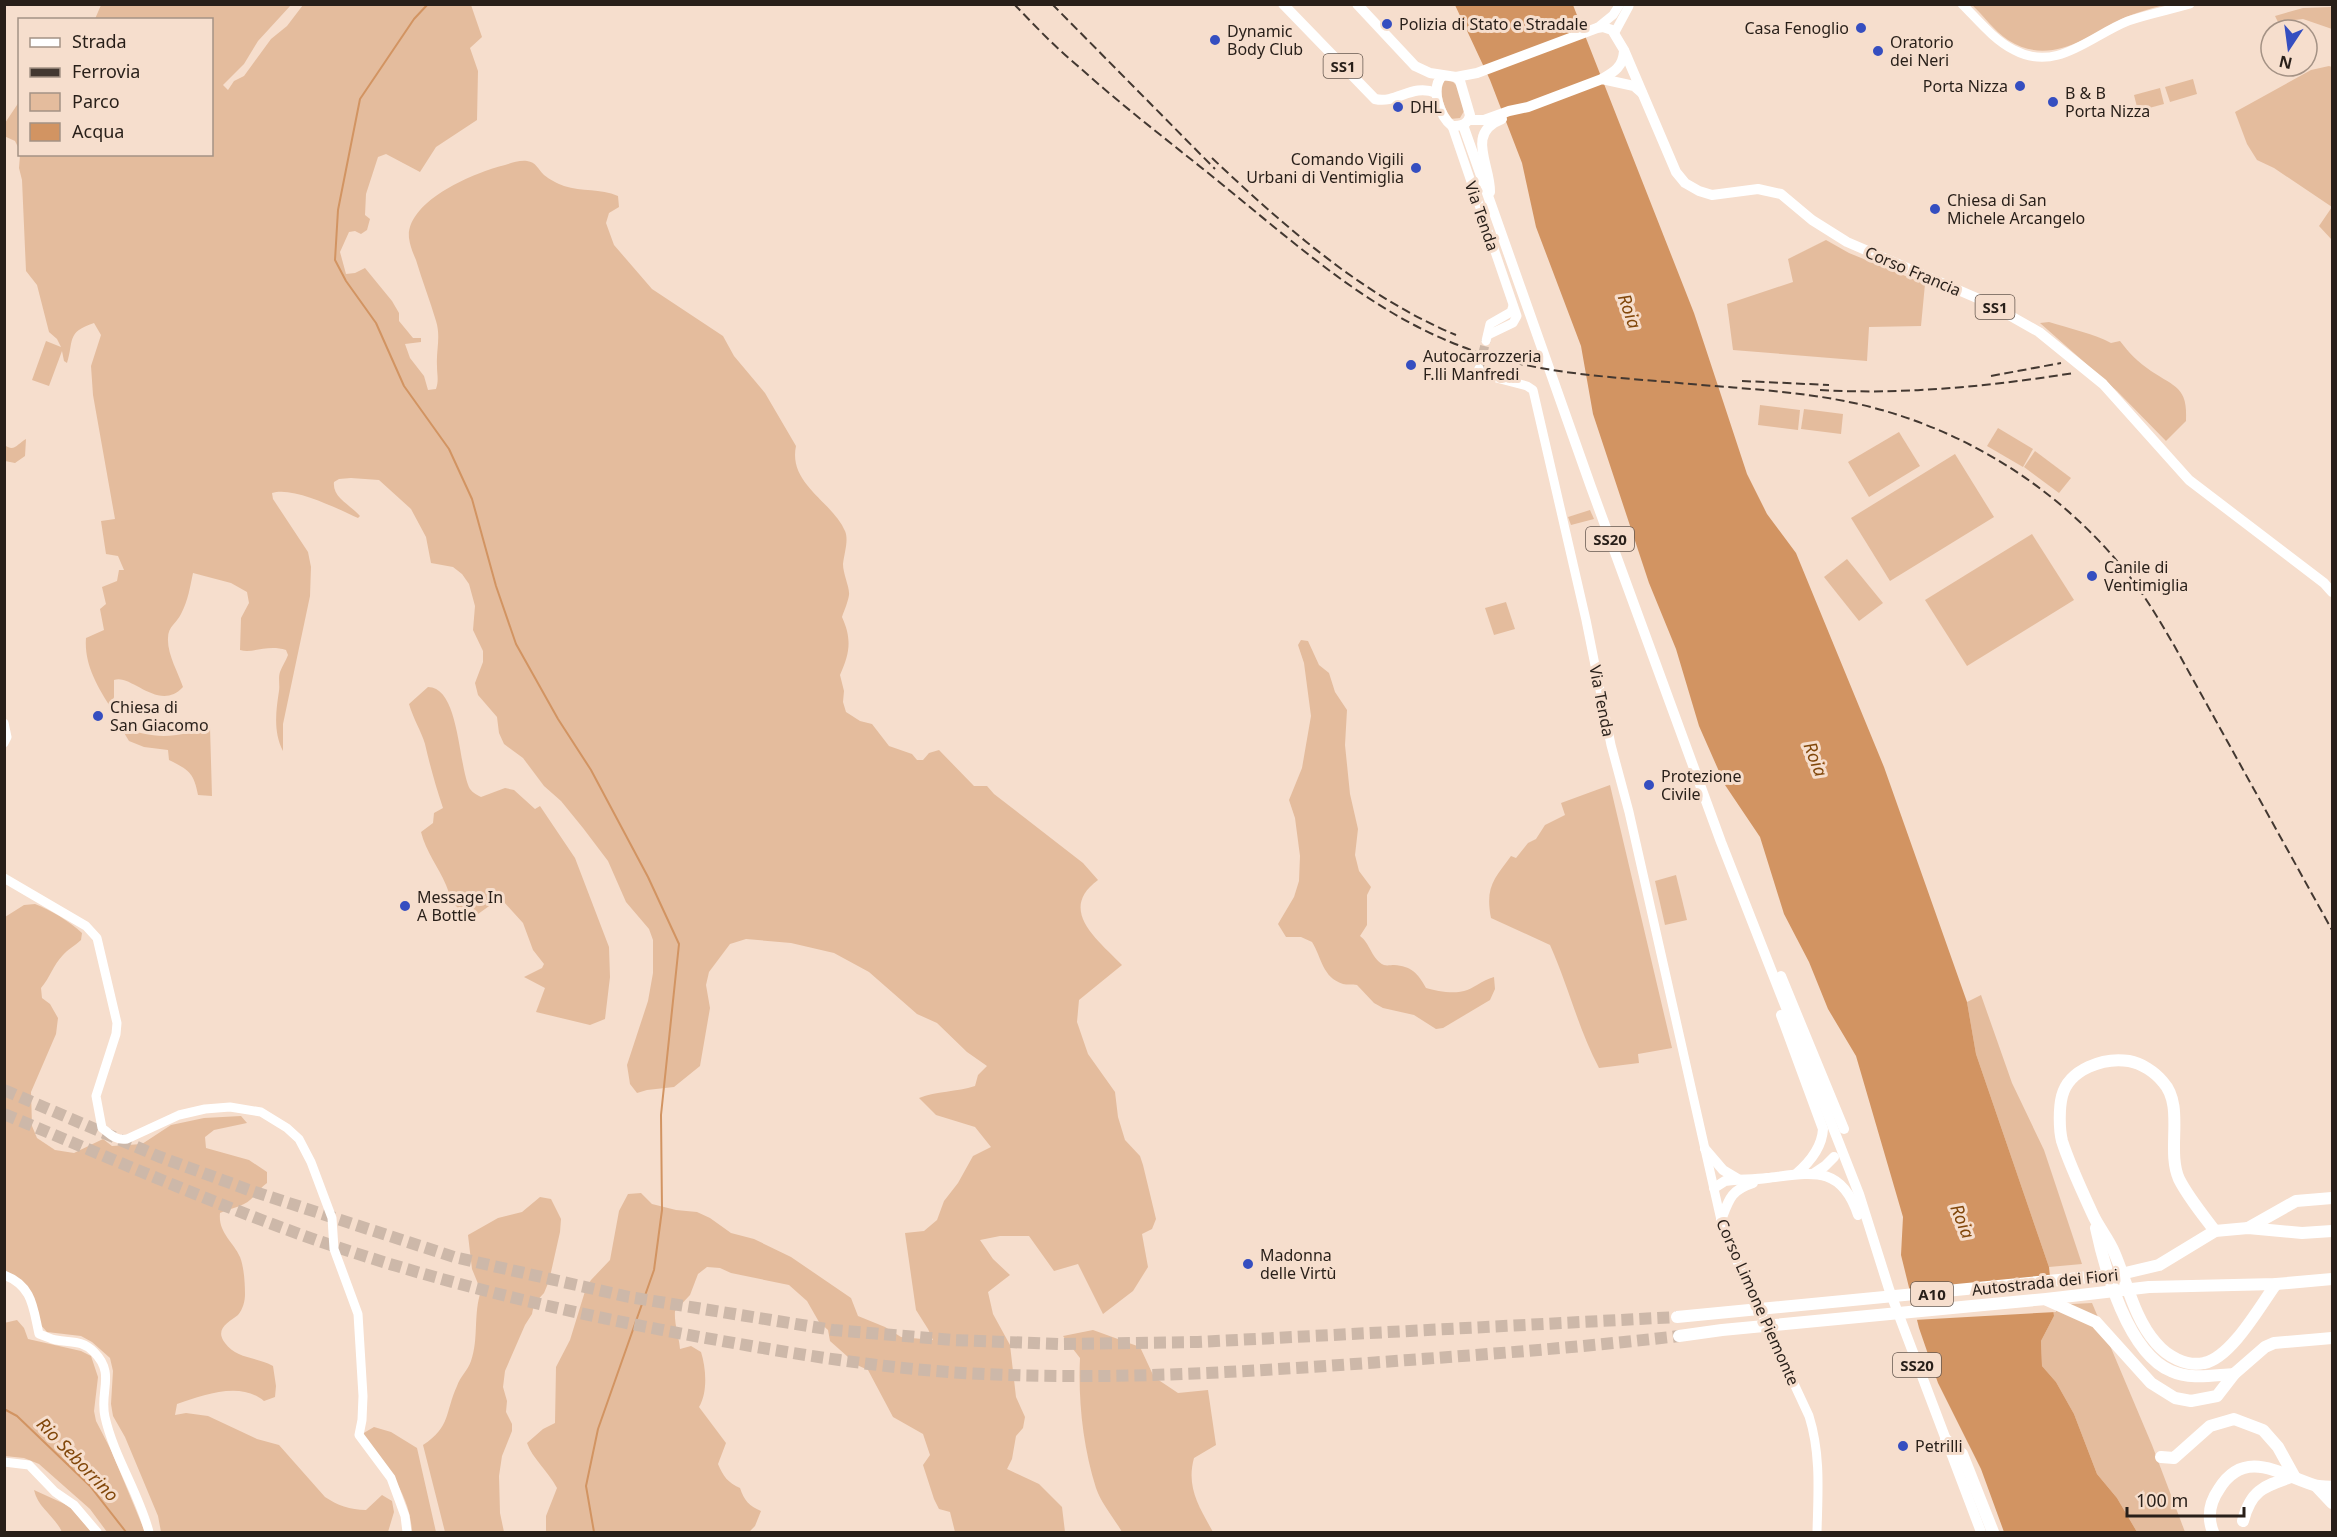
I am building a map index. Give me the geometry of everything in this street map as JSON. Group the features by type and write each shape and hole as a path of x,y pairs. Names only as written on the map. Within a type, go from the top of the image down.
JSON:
{"highway":[{"path":"2215,1231 2179,1178 2174,1154 2174,1116 2165,1083 2149,1069 2129,1061 2098,1062 2075,1076 2062,1094 2062,1140 2094,1218 2113,1250 2148,1332 2167,1353 2191,1364 2204,1363 2222,1354 2276,1284"},
{"path":"2248,1227 2296,1201 2332,1198"},
{"path":"2094,1218 2102,1256 2120,1304 2141,1346 2155,1361 2170,1371 2187,1376 2234,1374"},
{"name":"Autostrada dei Fiori","path":"1677,1317 2064,1281 2142,1270 2159,1265 2215,1231 2248,1227 2302,1233 2332,1231"},
{"name":"Autostrada dei Fiori","path":"1679,1336 2148,1287 2276,1284 2332,1279"},
{"path":"2046,1299 2096,1322 2151,1383 2175,1398 2191,1401 2217,1396 2234,1374 2265,1347 2274,1343 2332,1338"},
{"path":"2161,1457 2174,1458 2210,1426 2234,1419 2263,1430 2278,1447 2294,1476"},
{"path":"1946,1440 1962,1454 1993,1533"},
{"path":"2213,1533 2209,1516 2215,1495 2229,1477 2237,1471 2258,1466 2271,1467 2316,1486 2332,1487"},
{"path":"2243,1521 2247,1506 2260,1490 2294,1476"},
{"path":"2316,1486 2332,1503"}],"main road":[{"name":"SS1","path":"1283,4 1371,96 1383,100 1414,90 1436,93"},
{"path":"1357,4 1415,66 1419,74 1419,82 1414,90"},
{"path":"1962,4 2007,46 2024,55 2038,58 2062,55 2126,22 2190,4"},
{"path":"1415,66 1442,76 1456,77 1475,74 1592,30 1609,28 1615,32 1628,5"},
{"path":"1592,30 1628,5"},
{"name":"SS1","path":"1615,32 1642,93"},
{"path":"1442,76 1437,84 1436,93 1446,120 1465,123 1528,107 1602,79 1617,70 1623,60 1624,50"},
{"path":"1456,77 1460,81 1466,100 1465,123"},
{"path":"1602,79 1634,86 1642,93"},
{"name":"Corso Francia","path":"1642,93 1676,172 1685,183 1712,195 1758,189 1781,194 1812,220 1847,242 1986,302 2039,332 2103,384 2189,480 2270,540 2332,592"},
{"path":"1490,201 1490,181 1481,145 1482,138 1498,121 1528,107"},
{"name":"SS20","path":"1465,123 1502,236 1721,842 1858,1194 1889,1289 1981,1533"},
{"name":"Via Tenda","path":"1465,123 1516,321 1487,338"},
{"name":"Via Tenda","path":"1479,368 1481,374 1527,386 1533,390 1586,620 1611,745 1629,812 1687,1072"},
{"path":"4,723 7,737 4,743"},
{"path":"4,878 86,926 97,938 117,1023 116,1034 96,1096 102,1128 121,1140 179,1115 205,1109 230,1107 261,1112 287,1128 298,1139 311,1162 332,1218 334,1249 358,1314 363,1396 359,1435 391,1478 405,1516 407,1533"},
{"path":"1751,920 1773,957 1844,1129"},
{"path":"1751,920 1758,955 1823,1129 1823,1138 1815,1153 1809,1163 1796,1174"},
{"name":"Corso Limone Piemonte","path":"1687,1072 1721,1220 1738,1264 1809,1416 1814,1433 1818,1457 1817,1533"},
{"path":"1705,1149 1723,1170 1739,1183"},
{"path":"1813,1174 1834,1157"},
{"path":"1714,1188 1796,1174 1813,1174 1837,1181 1847,1190 1854,1203 1879,1278 1889,1289"},
{"path":"1721,1220 1729,1199 1739,1183"},
{"path":"4,1275 14,1279 32,1297 39,1334 55,1340 81,1342 95,1353 106,1371 103,1400 108,1430 150,1533"},
{"path":"4,1462 29,1465 56,1492 74,1505 97,1533"}],"green space":[{"path":"101,5 291,5 258,41 244,64 223,85 228,90 234,81 244,76 271,39 287,26 303,5 471,5 482,37 470,48 478,71 477,120 436,147 420,172 386,154 378,157 366,194 365,215 370,219 367,230 361,234 355,231 349,232 340,252 346,274 365,268 392,301 399,313 399,321 413,338 421,338 421,342 405,344 410,358 424,376 428,390 436,389 438,333 434,313 409,238 411,225 430,200 477,174 521,161 533,163 546,177 564,186 618,196 619,207 609,213 606,223 614,245 652,289 723,336 734,356 765,393 796,446 795,459 798,471 839,520 845,531 843,564 849,595 842,617 849,646 840,675 846,712 860,721 872,724 889,746 912,754 917,760 923,760 929,753 939,750 974,786 987,786 994,794 1083,863 1098,880 1086,891 1081,902 1081,913 1093,935 1122,965 1079,1000 1077,1022 1088,1054 1115,1092 1118,1117 1125,1140 1140,1156 1143,1165 1156,1219 1152,1229 1142,1234 1148,1267 1133,1291 1103,1314 1078,1264 1054,1271 1029,1236 1000,1236 980,1240 993,1259 1010,1275 988,1292 993,1314 1010,1345 1016,1397 1025,1417 1023,1428 1016,1436 1012,1459 1007,1469 1039,1484 1062,1507 1065,1532 955,1532 950,1512 939,1509 934,1499 923,1465 930,1455 923,1434 893,1417 868,1370 857,1365 830,1341 828,1330 819,1322 807,1301 789,1285 731,1273 720,1268 707,1267 698,1274 690,1295 675,1311 680,1349 691,1346 701,1352 705,1380 704,1394 699,1407 726,1443 718,1464 722,1472 729,1481 740,1488 743,1496 753,1507 761,1511 755,1526 749,1532 546,1532 546,1516 557,1488 527,1443 543,1429 555,1423 556,1367 570,1340 586,1288 610,1260 619,1211 628,1194 641,1193 652,1204 697,1212 731,1233 754,1239 791,1257 851,1298 858,1316 885,1327 901,1337 933,1340 916,1310 905,1233 924,1231 937,1220 944,1201 958,1183 973,1156 991,1147 975,1127 936,1115 919,1098 975,1086 978,1075 987,1066 967,1052 937,1023 917,1014 869,972 834,953 791,943 746,939 730,944 709,972 706,985 710,1008 700,1066 674,1087 637,1093 630,1084 627,1065 648,1001 653,973 653,940 649,929 626,902 608,861 583,828 561,801 544,786 523,758 504,744 499,733 497,717 478,695 475,683 483,662 483,651 473,630 475,606 469,584 453,567 431,563 426,537 411,509 379,480 351,478 334,482 336,493 360,516 358,518 303,495 272,493 273,499 308,552 311,567 310,596 283,724 283,751 278,736 276,713 279,674 288,655 286,650 273,648 240,650 241,618 249,603 247,592 231,583 193,573 185,604 169,630 168,638 171,657 183,687 174,694 164,696 146,691 121,679 114,680 114,697 111,708 92,674 86,648 86,638 104,630 100,609 106,604 102,587 117,581 119,570 124,570 118,556 106,554 101,521 115,519 93,395 91,366 101,335 94,323 85,326 73,338 67,363 64,361 62,351 49,386 32,380 46,341 61,347 57,339 49,332 37,285 26,271 20,156 213,156 213,18 95,18"},
{"path":"1972,5 2164,5 2125,18 2080,42 2052,50 2037,51 2008,40"},
{"path":"2332,7 2332,29 2319,25 2319,18 2276,18 2275,16 2303,8"},
{"path":"2332,67 2332,207 2274,168 2257,160 2247,144 2235,112 2297,78 2319,78 2319,68"},
{"path":"2193,79 2197,94 2170,102 2165,87"},
{"path":"1449,80 1456,85 1460,93 1464,111 1460,118 1450,119 1443,100 1442,86 1444,81"},
{"path":"2160,88 2164,104 2138,111 2134,95"},
{"path":"18,104 18,147 15,141 4,136 5,123"},
{"path":"2332,207 2332,240 2319,226"},
{"path":"1826,240 1849,253 1925,284 1921,326 1869,327 1867,361 1733,350 1727,304 1793,282 1788,259"},
{"path":"2049,322 2111,343 2120,341 2142,364 2178,389 2185,401 2186,421 2166,441 2117,391 2040,323"},
{"path":"1760,405 1800,410 1798,430 1758,425"},
{"path":"1804,409 1843,414 1841,434 1801,429"},
{"path":"1998,428 2033,449 2023,467 1987,446"},
{"path":"1899,432 1920,466 1869,497 1848,462"},
{"path":"26,439 25,456 15,463 5,461 5,445 13,448"},
{"path":"2035,451 2071,478 2059,493 2024,467"},
{"path":"1955,454 1994,517 1890,581 1851,518"},
{"path":"1590,510 1594,519 1571,525 1568,517"},
{"path":"2032,534 2074,600 1967,666 1925,600"},
{"path":"1847,559 1883,603 1859,621 1824,577"},
{"path":"1506,602 1515,629 1494,635 1485,608"},
{"path":"1301,640 1308,641 1319,665 1329,673 1335,692 1347,710 1345,745 1350,794 1358,829 1355,855 1359,871 1371,887 1367,895 1367,925 1360,936 1380,963 1409,969 1417,974 1426,988 1460,992 1494,977 1495,989 1490,1000 1443,1028 1436,1029 1414,1015 1383,1008 1374,1003 1357,985 1336,981 1323,966 1312,942 1301,937 1286,937 1278,924 1294,897 1299,881 1300,856 1295,818 1289,800 1302,768 1311,716 1304,663 1298,645"},
{"path":"428,687 438,690 452,713 470,789 481,797 505,788 514,790 535,809 540,806 575,858 609,947 610,977 605,1019 590,1025 536,1012 545,988 524,977 542,968 544,964 533,950 523,923 503,901 492,904 475,914 466,913 453,901 421,832 433,823 434,813 443,808 425,744 409,704"},
{"path":"120,726 143,734 165,736 210,727 212,796 198,795 190,773 169,760 168,750 144,747 129,741"},
{"path":"1610,785 1672,1048 1638,1054 1639,1063 1599,1068 1585,1038 1550,945 1491,918 1489,898 1492,884 1511,856 1516,858 1528,843 1536,839 1545,825 1565,815 1561,803"},
{"path":"1676,875 1687,920 1665,925 1655,881"},
{"path":"35,904 60,916 82,933 81,940 60,959 41,988 42,998 50,1004 58,1018 56,1034 31,1092 32,1126 37,1138 55,1150 74,1153 103,1139 112,1146 142,1144 171,1125 204,1118 241,1116 247,1123 214,1130 205,1137 206,1148 249,1160 267,1172 267,1183 251,1199 220,1213 221,1226 241,1261 245,1294 240,1313 224,1326 221,1334 225,1343 235,1352 273,1366 275,1397 264,1401 244,1392 210,1394 177,1404 175,1415 186,1413 208,1416 257,1439 279,1445 325,1497 339,1505 366,1510 382,1495 392,1501 394,1512 388,1532 161,1532 158,1516 125,1437 113,1416 111,1404 113,1371 110,1358 92,1342 81,1336 47,1332 39,1323 31,1301 5,1274 5,917 24,905"},
{"path":"1981,995 2012,1083 2044,1150 2082,1264 2049,1267 1976,1054 1967,1002"},
{"path":"540,1197 551,1199 561,1219 560,1232 549,1281 544,1293 534,1304 532,1314 505,1371 503,1387 507,1401 506,1412 512,1424 512,1431 502,1456 499,1476 500,1513 504,1532 445,1532 423,1445 443,1425 458,1383 470,1364 473,1353 481,1291 472,1269 468,1235 498,1218 522,1212"},
{"path":"2092,1303 2152,1445 2185,1532 2137,1532 2117,1498 2097,1474 2074,1414 2056,1382 2042,1366 2041,1341 2054,1316 2053,1305"},
{"path":"17,1320 24,1328 28,1339 81,1351 91,1356 98,1377 94,1411 96,1421 111,1450 145,1532 107,1532 90,1509 39,1464 24,1458 5,1456 4,1323"},
{"path":"1093,1330 1140,1347 1154,1377 1178,1393 1208,1390 1216,1445 1194,1458 1192,1478 1195,1496 1213,1532 1122,1532 1104,1505 1091,1472 1085,1440 1081,1407 1080,1358 1063,1336"},
{"path":"374,1427 391,1432 417,1448 436,1532 412,1532 407,1504 395,1480 362,1434"},
{"path":"34,1490 69,1506 92,1532 62,1532 39,1502"}],"water":[{"name":"Roia","path":"1455,5 1573,5 1694,313 1747,474 1767,514 1796,553 1884,767 1967,1002 1976,1054 2049,1267 2054,1316 2041,1341 2042,1366 2056,1382 2074,1414 2097,1474 2117,1498 2137,1532 2004,1532 1981,1469 1938,1383 1919,1328 1901,1255 1903,1217 1856,1056 1828,1009 1809,962 1784,914 1760,837 1725,785 1699,726 1676,649 1649,583 1593,414 1581,346 1536,227 1522,163 1490,80"}],"pier":[{"path":"2053,1275 2056,1312 1914,1320 1907,1290"}],"waterway":[{"path":"428,4 414,19 360,99 338,210 335,260 346,281 376,323 404,386 449,449 472,499 496,586 516,644 558,719 591,770 648,877 679,944 661,1115 662,1210 654,1270 598,1429 586,1486 594,1532"},
{"name":"Rio Seborrino","path":"4,1409 17,1416 90,1486 126,1532"}],"tunnel":[{"path":"1479,368 1486,341"},
{"path":"4,1090 160,1157 249,1190 454,1257 629,1297 833,1330 952,1340 1061,1344 1198,1342 1677,1317"},
{"path":"4,1114 238,1211 316,1240 414,1271 514,1298 615,1321 803,1355 861,1363 1004,1375 1116,1376 1283,1369 1466,1356 1679,1336"}],"railway":[{"path":"1014,4 1054,45 1097,83 1310,255 1366,296 1426,331 1484,354 1535,367 1614,377 1785,392 1854,403 1934,428 1971,445 2042,490 2074,516 2103,545 2148,602 2332,930"},
{"path":"1052,4 1215,169"},
{"path":"1212,158 1326,258 1389,301 1456,335"},
{"path":"1991,376 2061,363"},
{"path":"1820,390 1884,391 1948,388 2074,373"},
{"path":"1742,381 1829,385"}],"place":[{"name":"Polizia di Stato e Stradale","path":"1387,24"},
{"name":"Casa Fenoglio","path":"1861,28"},
{"name":"Dynamic Body Club","path":"1215,40"},
{"name":"Oratorio dei Neri","path":"1878,51"},
{"name":"Porta Nizza","path":"2020,86"},
{"name":"B & B Porta Nizza","path":"2053,102"},
{"name":"DHL","path":"1398,107"},
{"name":"Comando Vigili Urbani di Ventimiglia","path":"1416,168"},
{"name":"Chiesa di San Michele Arcangelo","path":"1935,209"},
{"name":"Autocarrozzeria F.lli Manfredi","path":"1411,365"},
{"name":"Canile di Ventimiglia","path":"2092,576"},
{"name":"Chiesa di San Giacomo","path":"98,716"},
{"name":"Protezione Civile","path":"1649,785"},
{"name":"Message In A Bottle","path":"405,906"},
{"name":"Madonna delle Virtù","path":"1248,1264"},
{"name":"Petrilli","path":"1903,1446"}]}
